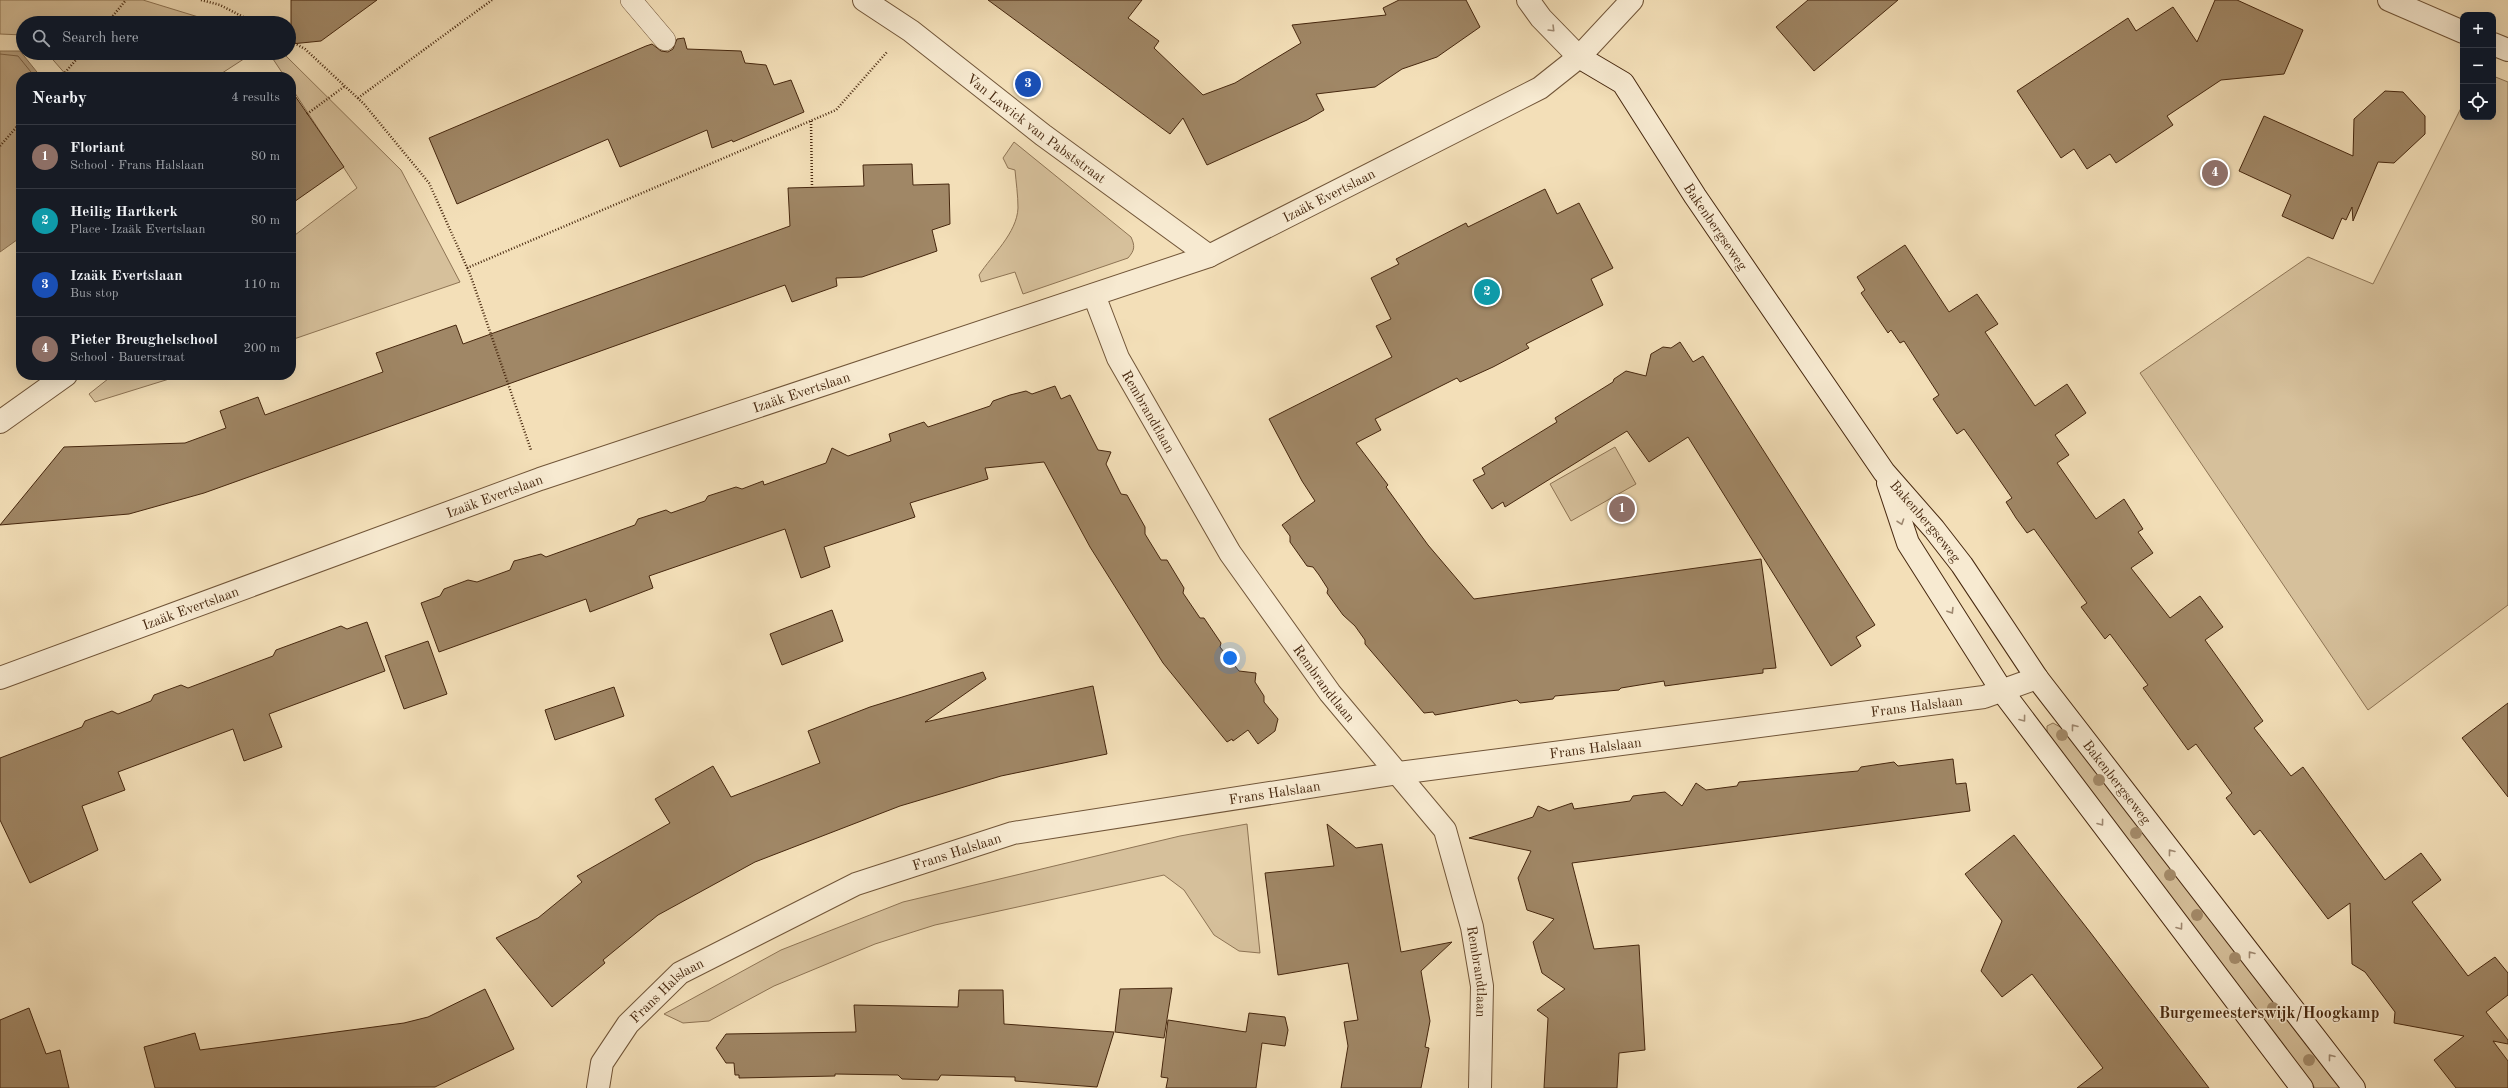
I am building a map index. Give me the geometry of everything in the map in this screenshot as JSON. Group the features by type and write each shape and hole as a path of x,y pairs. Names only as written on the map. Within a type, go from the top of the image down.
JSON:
{"street":[{"name":"Van Lawick van Pabststraat","path":"864,0 911,31 1043,135 1209,256"},
{"name":"Bakenbergseweg","path":"1528,0 1541,18 1579,57 1623,83 1695,196 1884,472 1934,529 1962,565 2037,678 2354,1088"},
{"name":"Izaäk Evertslaan","path":"2,671 540,479 1209,256 1540,88 1579,57 1632,0"},
{"path":"2389,0 2460,31"},
{"path":"2496,45 2508,50"},
{"name":"Rembrandtlaan","path":"1094,295 1118,358 1230,553 1330,693 1445,830 1472,927 1482,986 1480,1088"},
{"path":"0,422 59,380"},
{"name":"Bakenbergseweg","path":"1884,472 1908,543 2002,691 2302,1088"},
{"name":"Frans Halslaan","path":"598,1088 602,1063 628,1024 680,973 856,884 1013,833 1398,773 1984,697 2037,678"}],"lane":[{"path":"631,0 665,40"}],"path":[{"path":"113,16 126,0"},
{"path":"201,0 220,5 241,16"},
{"path":"358,98 492,0"},
{"path":"467,268 836,110 884,55 911,31"},
{"path":"296,44 306,49 358,98 429,183 467,268 540,479"},
{"path":"65,72 76,60"},
{"path":"307,114 345,86"},
{"path":"811,121 812,188"},
{"path":"0,146 16,128"}],"shaded area":[{"path":"0,0 143,0 195,16 16,16 16,35 0,34"},
{"path":"53,60 242,60 224,72 64,72"},
{"path":"274,60 290,60 401,170 460,282 296,338 296,234 357,188 296,95 296,72 282,72"},
{"path":"2496,77 2508,82 2508,605 2368,710 2140,373 2308,257 2373,284 2460,110 2460,120 2496,120"},
{"path":"1014,142 1131,237 1134,248 1128,258 1023,294 1015,272 981,282 979,275 1009,235 1017,217 1018,203 1015,170 1008,168 1003,158"},
{"path":"107,380 166,380 95,402 89,394"},
{"path":"1615,447 1636,484 1571,521 1550,484"},
{"path":"2053,723 2064,729 2341,1088 2315,1088 2047,739 2047,726"},
{"path":"1247,824 1260,953 1239,951 1214,935 1184,890 1164,875 935,925 875,944 774,986 709,1021 683,1023 664,1014 781,950 903,902 1180,836"}],"water":[{"path":"0,51 16,51 16,60 27,60 37,72 16,72 16,241 0,252"}],"building":[{"path":"291,0 377,0 321,41 296,44 296,16 291,16"},
{"path":"988,0 1142,0 1128,18 1159,41 1154,48 1203,95 1235,83 1301,43 1292,25 1386,15 1383,8 1399,0 1466,0 1480,27 1437,57 1402,69 1375,87 1316,94 1324,110 1307,120 1207,165 1183,118 1170,134"},
{"path":"1808,0 1898,0 1814,71 1776,27"},
{"path":"2215,0 2237,0 2303,30 2284,74 2221,80 2167,116 2173,125 2116,163 2110,154 2087,169 2074,149 2061,158 2017,91 2128,18 2136,31 2173,7 2197,42"},
{"path":"684,38 687,49 741,51 745,63 766,65 774,85 791,80 804,112 733,142 732,140 712,148 707,130 620,167 608,139 457,204 429,138 646,46 652,44 661,51 668,52 673,49 677,39"},
{"path":"2385,91 2403,92 2425,116 2425,134 2394,163 2378,162 2353,221 2352,207 2346,220 2342,218 2333,239 2282,216 2291,195 2239,171 2264,116 2353,156 2354,119"},
{"path":"296,97 344,167 296,201"},
{"path":"912,164 913,185 949,184 950,224 932,230 937,251 862,277 836,278 837,286 792,302 785,285 204,493 129,514 0,525 64,447 185,443 226,428 220,411 258,397 265,415 383,372 376,353 456,325 463,344 790,226 788,188 864,186 863,165"},
{"path":"1545,189 1557,214 1579,203 1613,268 1591,279 1603,305 1526,344 1529,348 1493,367 1460,382 1457,378 1375,419 1381,430 1356,443 1388,485 1386,487 1428,545 1474,599 1761,559 1776,668 1763,669 1763,673 1665,686 1664,681 1621,688 1619,690 1555,696 1553,699 1520,703 1517,700 1435,715 1433,712 1424,713 1365,644 1365,640 1355,626 1343,615 1327,593 1328,589 1319,575 1313,567 1307,566 1290,542 1290,536 1282,525 1315,501 1302,481 1269,419 1392,357 1376,326 1391,319 1371,278 1399,264 1396,259 1466,223 1468,227"},
{"path":"1905,245 1949,312 1977,294 1998,324 1985,332 2035,406 2067,384 2086,413 2055,435 2069,455 2057,463 2096,519 2124,499 2143,529 2138,532 2153,553 2131,568 2170,618 2200,596 2223,627 2205,640 2263,721 2254,728 2291,776 2303,767 2385,880 2421,853 2441,880 2412,902 2468,976 2495,957 2508,973 2508,995 2486,1012 2508,1040 2508,1044 2493,1041 2508,1061 2508,1088 2456,1088 2434,1060 2464,1036 2394,1023 2395,1012 2365,972 2352,964 2350,903 2328,919 2260,830 2254,835 2226,798 2232,793 2196,744 2188,750 2143,688 2148,685 2110,634 2105,639 2081,607 2087,603 2034,529 2027,533 2016,518 2006,502 2012,498 1964,429 1957,434 1933,399 1939,395 1904,341 1900,343 1891,330 1888,333 1861,293 1865,290 1857,277"},
{"path":"1680,342 1693,362 1703,356 1875,625 1856,637 1861,646 1831,666 1688,437 1649,462 1627,431 1505,507 1503,502 1492,509 1473,480 1485,474 1482,468 1557,422 1555,418 1613,382 1614,379 1626,371 1646,376 1651,354 1663,347 1671,348"},
{"path":"1055,386 1061,399 1070,395 1098,450 1111,452 1106,464 1121,494 1127,495 1145,527 1145,534 1161,560 1167,560 1184,588 1183,593 1200,618 1204,618 1221,643 1220,647 1239,671 1256,673 1255,682 1264,696 1264,702 1278,719 1275,731 1258,744 1248,730 1233,741 1232,739 1227,742 1163,663 1090,547 1044,462 985,468 988,479 910,503 915,517 824,547 830,567 801,578 785,529 649,576 653,588 590,612 586,599 439,652 421,603 440,596 444,589 468,580 477,582 510,570 514,561 541,554 546,557 635,525 638,519 666,510 671,513 705,501 708,496 736,487 742,489 763,481 764,485 826,463 832,448 848,456 891,441 889,434 924,422 928,427 990,406 993,401 1010,395 1026,391 1032,394"},
{"path":"832,610 843,641 782,665 770,634"},
{"path":"367,622 385,671 269,714 282,747 244,761 233,729 118,772 125,790 82,806 98,850 30,883 0,820 0,758 82,727 85,721 112,711 118,714 151,701 154,695 181,685 188,688 273,656 276,650 341,626 347,629"},
{"path":"428,641 447,694 404,709 385,656"},
{"path":"983,672 986,679 925,722 1093,686 1107,754 1001,776 900,806 755,862 658,915 603,960 605,963 552,1007 496,938 538,918 582,882 577,876 670,823 655,799 713,766 731,797 820,763 808,731 870,707"},
{"path":"614,687 624,716 555,740 545,710"},
{"path":"2508,703 2508,797 2462,738"},
{"path":"1953,759 1956,784 1966,783 1970,811 1572,863 1594,949 1639,945 1645,1050 1619,1053 1617,1088 1544,1088 1548,1018 1537,1010 1565,989 1542,973 1533,942 1554,919 1527,910 1518,878 1531,851 1469,838 1533,817 1538,806 1549,811 1572,803 1574,809 1630,801 1633,796 1665,792 1682,806 1696,783 1706,790 1737,786 1739,782 1858,771 1861,767 1894,762 1898,766"},
{"path":"1327,824 1356,848 1382,844 1401,952 1452,942 1421,971 1430,1021 1425,1047 1429,1048 1421,1088 1341,1088 1348,1046 1344,1022 1358,1020 1348,963 1278,975 1265,873 1334,866"},
{"path":"2014,835 2209,1088 2077,1088 2103,1068 2032,974 2002,997 1981,971 2002,921 1965,874"},
{"path":"1172,988 1164,1038 1115,1032 1120,989"},
{"path":"485,989 514,1049 435,1087 155,1088 144,1047 195,1033 200,1050 404,1023 428,1017"},
{"path":"959,990 1003,990 1004,1024 1114,1032 1097,1087 1015,1081 1015,1077 941,1075 938,1080 902,1079 898,1075 835,1074 835,1076 739,1078 739,1075 735,1075 734,1063 726,1063 716,1048 726,1034 856,1032 854,1005 958,1007"},
{"path":"29,1008 46,1054 60,1050 69,1088 0,1088 0,1020"},
{"path":"1249,1013 1285,1017 1288,1030 1285,1046 1262,1043 1256,1088 1166,1088 1168,1078 1161,1077 1168,1020 1246,1032"}],"place":[{"name":"Izaäk Evertslaan","path":"1028,84"},
{"name":"Pieter Breughelschool","path":"2215,173"},
{"name":"Heilig Hartkerk","path":"1487,292"},
{"name":"Floriant","path":"1622,509"}],"district":[{"name":"Burgemeesterswijk/Hoogkamp","path":"2269,1012"}]}
